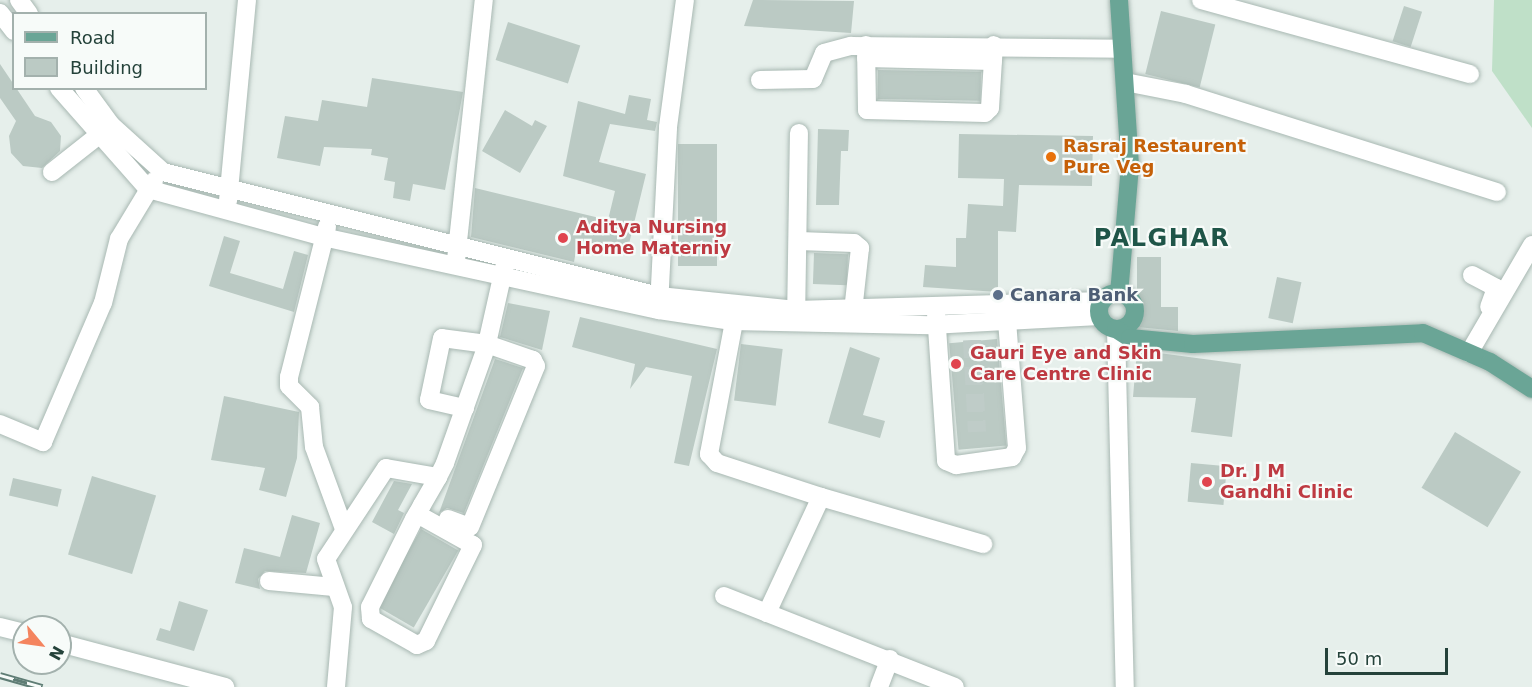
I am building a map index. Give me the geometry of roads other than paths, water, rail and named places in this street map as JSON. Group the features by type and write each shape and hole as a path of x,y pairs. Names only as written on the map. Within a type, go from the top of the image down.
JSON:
{"main road":[{"path":"1119,0 1130,166 1107,304 1116,329 1130,338 1193,344 1423,333 1467,352 1532,389"},
{"path":"1107,304 1135,308 1129,324 1116,329"}],"street":[{"path":"225,213 229,192 247,0"},
{"path":"456,257 484,0"},
{"path":"659,303 668,127 685,0"},
{"path":"1201,0 1237,6 1470,74"},
{"path":"0,13 12,28"},
{"path":"760,80 813,79 831,48 866,51 994,53 1122,49"},
{"path":"866,51 867,110 985,113 990,108 994,53"},
{"path":"1125,82 1229,107 1497,192"},
{"path":"61,90 96,137 148,189 225,213 323,237 456,257 659,303 735,313 796,318 936,316 972,323 1006,313 1107,304"},
{"path":"85,90 111,125 163,171 229,192 332,216 456,257"},
{"path":"52,172 111,125"},
{"path":"796,318 799,133"},
{"path":"0,424 43,442 96,323 119,239 148,189 163,171"},
{"path":"332,216 323,237 289,377 290,386 310,407 314,447 344,529"},
{"path":"799,241 854,243 860,248 853,317"},
{"path":"1467,352 1532,246"},
{"path":"420,510 473,545 426,641 417,645 371,619 370,607 420,510 438,477 487,344 504,267"},
{"path":"1467,352 1497,293 1472,274"},
{"path":"735,313 709,454 717,463 821,497 983,544"},
{"path":"936,316 946,460 956,465 1012,457 1017,448 1006,313"},
{"path":"1116,329 1125,687"},
{"path":"420,510 470,527 536,366 533,360 487,344 442,338 429,400 465,408"},
{"path":"336,687 343,607 334,587 326,559 386,468 438,477"},
{"path":"767,613 821,497"},
{"path":"269,581 334,587"},
{"path":"724,596 890,659 954,687"},
{"path":"72,646 225,687"},
{"path":"879,687 890,659"}],"tunnel":[{"path":"972,340 977,432"}],"railway":[{"path":"0,675 42,687"}],"place":[{"name":"Rasraj Restaurent Pure Veg","path":"1051,157"},
{"name":"Aditya Nursing Home Materniy","path":"563,238"},
{"name":"Canara Bank","path":"998,295"},
{"name":"Gauri Eye and Skin Care Centre Clinic","path":"956,364"},
{"name":"Dr. J M Gandhi Clinic","path":"1207,482"}],"district":[{"name":"PALGHAR","path":"1162,239"}]}
